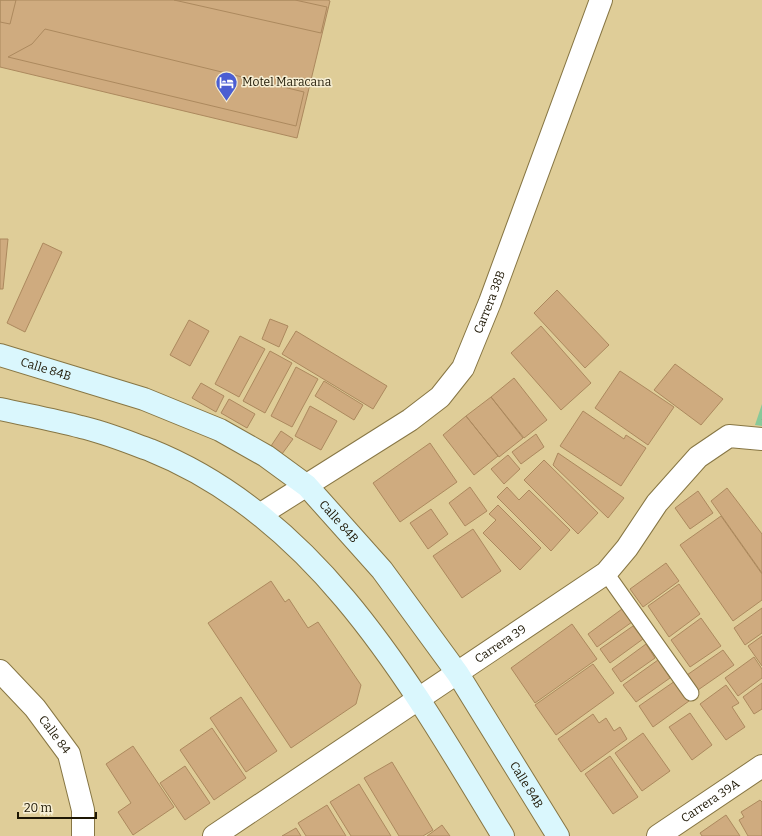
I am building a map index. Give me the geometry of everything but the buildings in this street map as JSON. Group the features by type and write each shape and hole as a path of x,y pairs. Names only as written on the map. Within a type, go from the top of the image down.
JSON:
{"street":[{"name":"Carrera 38B","path":"261,514 416,415 440,397 463,368 492,295 601,0"},
{"name":"Calle 84B","path":"0,355 144,399 220,430 266,456 307,486 382,570 458,674 558,836"},
{"path":"0,409 83,427 151,451 205,478 261,514 303,552 358,614 420,699 503,836"},
{"name":"Carrera 39","path":"214,836 458,674 606,573 627,548 658,503 698,457 729,436 762,439"},
{"name":"Calle 84","path":"0,671 35,708 69,754 83,810 83,836"},
{"name":"Carrera 39A","path":"658,836 762,766"}],"lane":[{"path":"606,573 691,693"}],"green space":[{"path":"762,404 762,426 755,425"}],"place":[{"name":"Motel Maracana","path":"227,102"}]}
